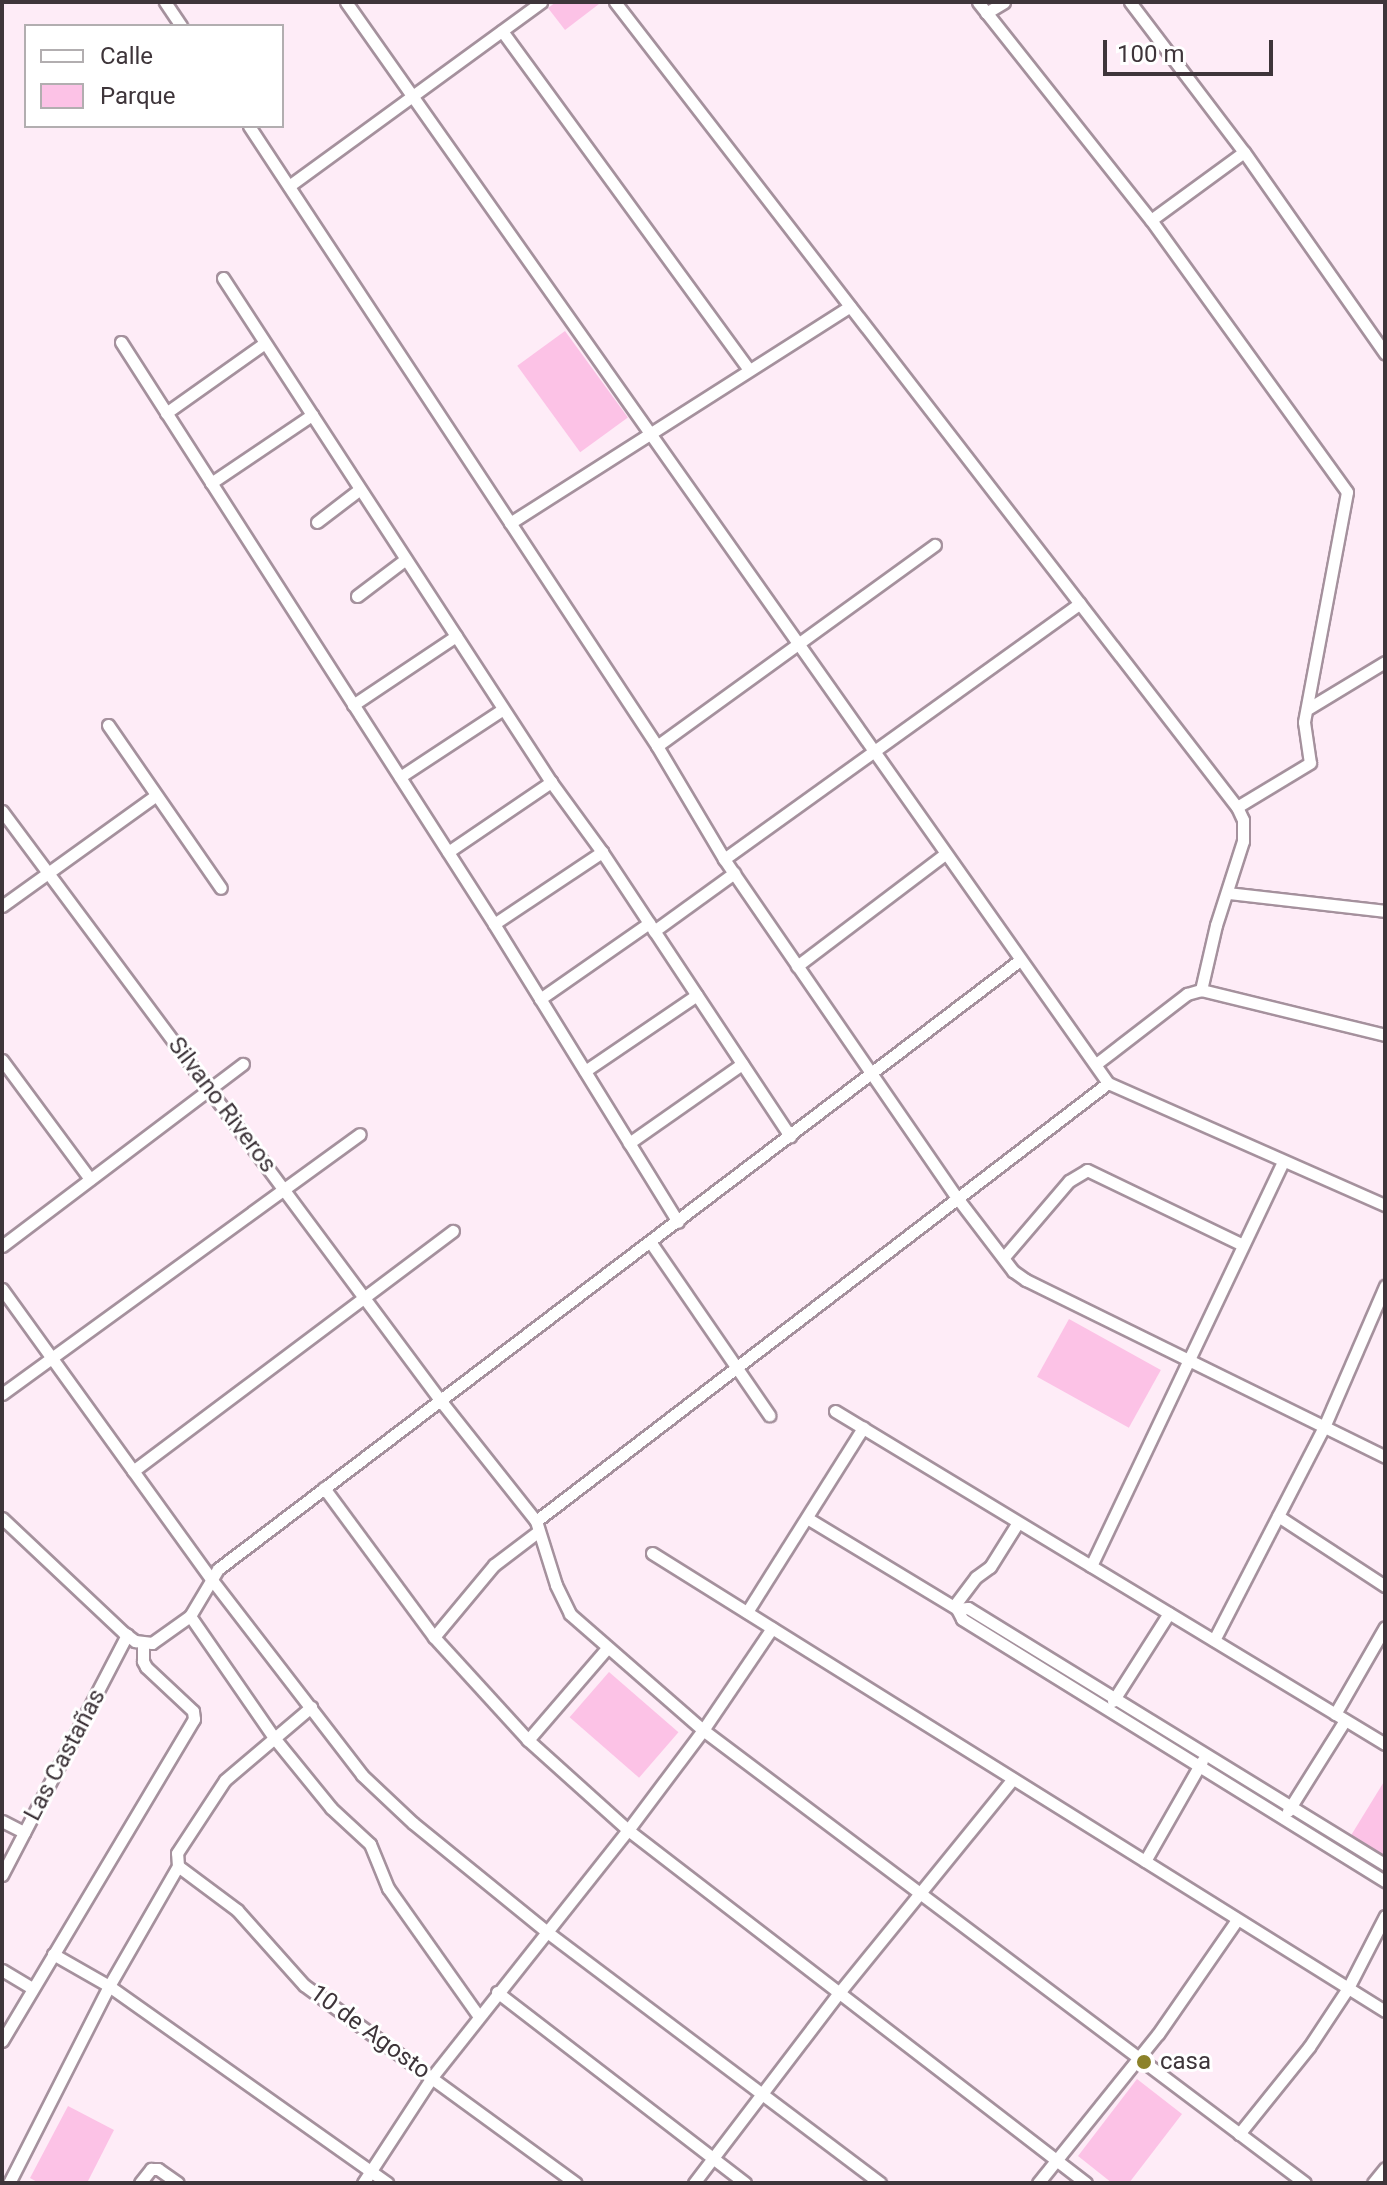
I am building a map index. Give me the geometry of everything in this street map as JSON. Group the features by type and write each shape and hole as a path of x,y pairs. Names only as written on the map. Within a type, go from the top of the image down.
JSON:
{"street":[{"path":"165,2 180,24"},
{"path":"346,2 799,643 944,855 1108,1083 1385,1205"},
{"path":"289,186 541,2"},
{"path":"615,2 1237,807 1243,820 1243,841 1216,925 1201,990"},
{"path":"978,2 1151,220 1347,492 1304,722 1310,763 1237,807"},
{"path":"986,13 1004,2"},
{"path":"1130,2 1244,152 1385,353"},
{"path":"502,31 749,370"},
{"path":"250,128 657,746 724,859 958,1199 1004,1257 1026,1280 1385,1457"},
{"path":"1151,220 1244,152"},
{"path":"223,278 551,782 602,852 790,1136"},
{"path":"510,523 850,306"},
{"path":"121,342 494,924 678,1222"},
{"path":"166,413 265,343"},
{"path":"211,483 312,415"},
{"path":"317,522 360,489"},
{"path":"657,746 935,545"},
{"path":"357,596 406,559"},
{"path":"724,859 1080,603"},
{"path":"353,705 456,636"},
{"path":"1309,708 1385,662"},
{"path":"400,777 503,709"},
{"path":"108,725 221,888"},
{"path":"448,852 551,782"},
{"path":"2,906 155,796"},
{"name":"Silvano Riveros","path":"2,811 440,1400 538,1526"},
{"path":"494,924 602,852"},
{"path":"797,966 944,855"},
{"path":"540,999 734,873"},
{"path":"1228,893 1385,911"},
{"path":"2,1518 127,1635 143,1643 152,1643 190,1616 206,1595 218,1569 1020,960"},
{"path":"1096,1064 1187,994 1201,990 1385,1035"},
{"path":"585,1071 697,995"},
{"path":"2,1060 90,1179"},
{"path":"2,1246 243,1064"},
{"path":"629,1143 742,1064"},
{"path":"434,1637 494,1565 538,1526 737,1368 1108,1083"},
{"path":"2,1394 53,1360 360,1134"},
{"path":"1091,1566 1283,1161"},
{"path":"1004,1257 1069,1181 1087,1170 1243,1245"},
{"path":"133,1471 453,1231"},
{"path":"651,1243 769,1415"},
{"path":"1214,1640 1324,1427 1385,1286"},
{"path":"2,1289 212,1580 380,1793 547,1932 880,2183"},
{"path":"835,1411 1017,1524 1385,1744"},
{"path":"747,1612 863,1428"},
{"path":"324,1488 434,1637 528,1740 628,1830 1086,2183"},
{"path":"1278,1516 1385,1586"},
{"path":"807,1518 956,1608 962,1619 1112,1704 1287,1813 1385,1881"},
{"path":"956,1608 976,1577 990,1567 1017,1524"},
{"path":"538,1526 556,1585 570,1614 607,1648 703,1730 1136,2059 1305,2183"},
{"path":"652,1553 1385,2011"},
{"path":"1112,1704 1169,1613"},
{"path":"190,1616 275,1739 331,1808 370,1844 388,1888 478,2015"},
{"path":"1287,1813 1385,1627"},
{"path":"363,2183 432,2077 478,2015 628,1830 703,1730 772,1628"},
{"name":"Las Castañas","path":"2,1875 127,1635"},
{"path":"2,2041 194,1719 193,1711 146,1667 143,1643"},
{"path":"528,1740 607,1648"},
{"path":"9,2183 109,1986 178,1866 177,1853 225,1780 311,1707"},
{"path":"1145,1861 1202,1761"},
{"path":"694,2183 838,1994 1013,1779"},
{"path":"1287,1813 1385,1865"},
{"path":"2,1821 24,1832"},
{"name":"10 de Agosto","path":"178,1866 237,1910 304,1985 576,2183"},
{"path":"1239,2134 1296,2067 1348,1988 1385,1916"},
{"path":"1038,2183 1169,2019 1237,1920"},
{"path":"53,1954 109,1986 387,2183"},
{"path":"2,1970 32,1988"},
{"path":"497,1992 745,2183"},
{"path":"1373,2183 1385,2168"},
{"path":"140,2183 151,2169 158,2169 178,2183"}],"green space":[{"path":"556,2 599,4 565,30 548,8"},
{"path":"565,331 628,418 580,452 517,366"},
{"path":"1069,1319 1161,1370 1129,1428 1037,1377"},
{"path":"609,1672 678,1732 639,1778 570,1717"},
{"path":"1385,1780 1385,1858 1350,1837"},
{"path":"1137,2079 1182,2114 1129,2183 1112,2183 1078,2156"},
{"path":"68,2106 114,2130 87,2183 39,2183 30,2178"}],"place":[{"name":"casa","path":"1144,2062"}]}
